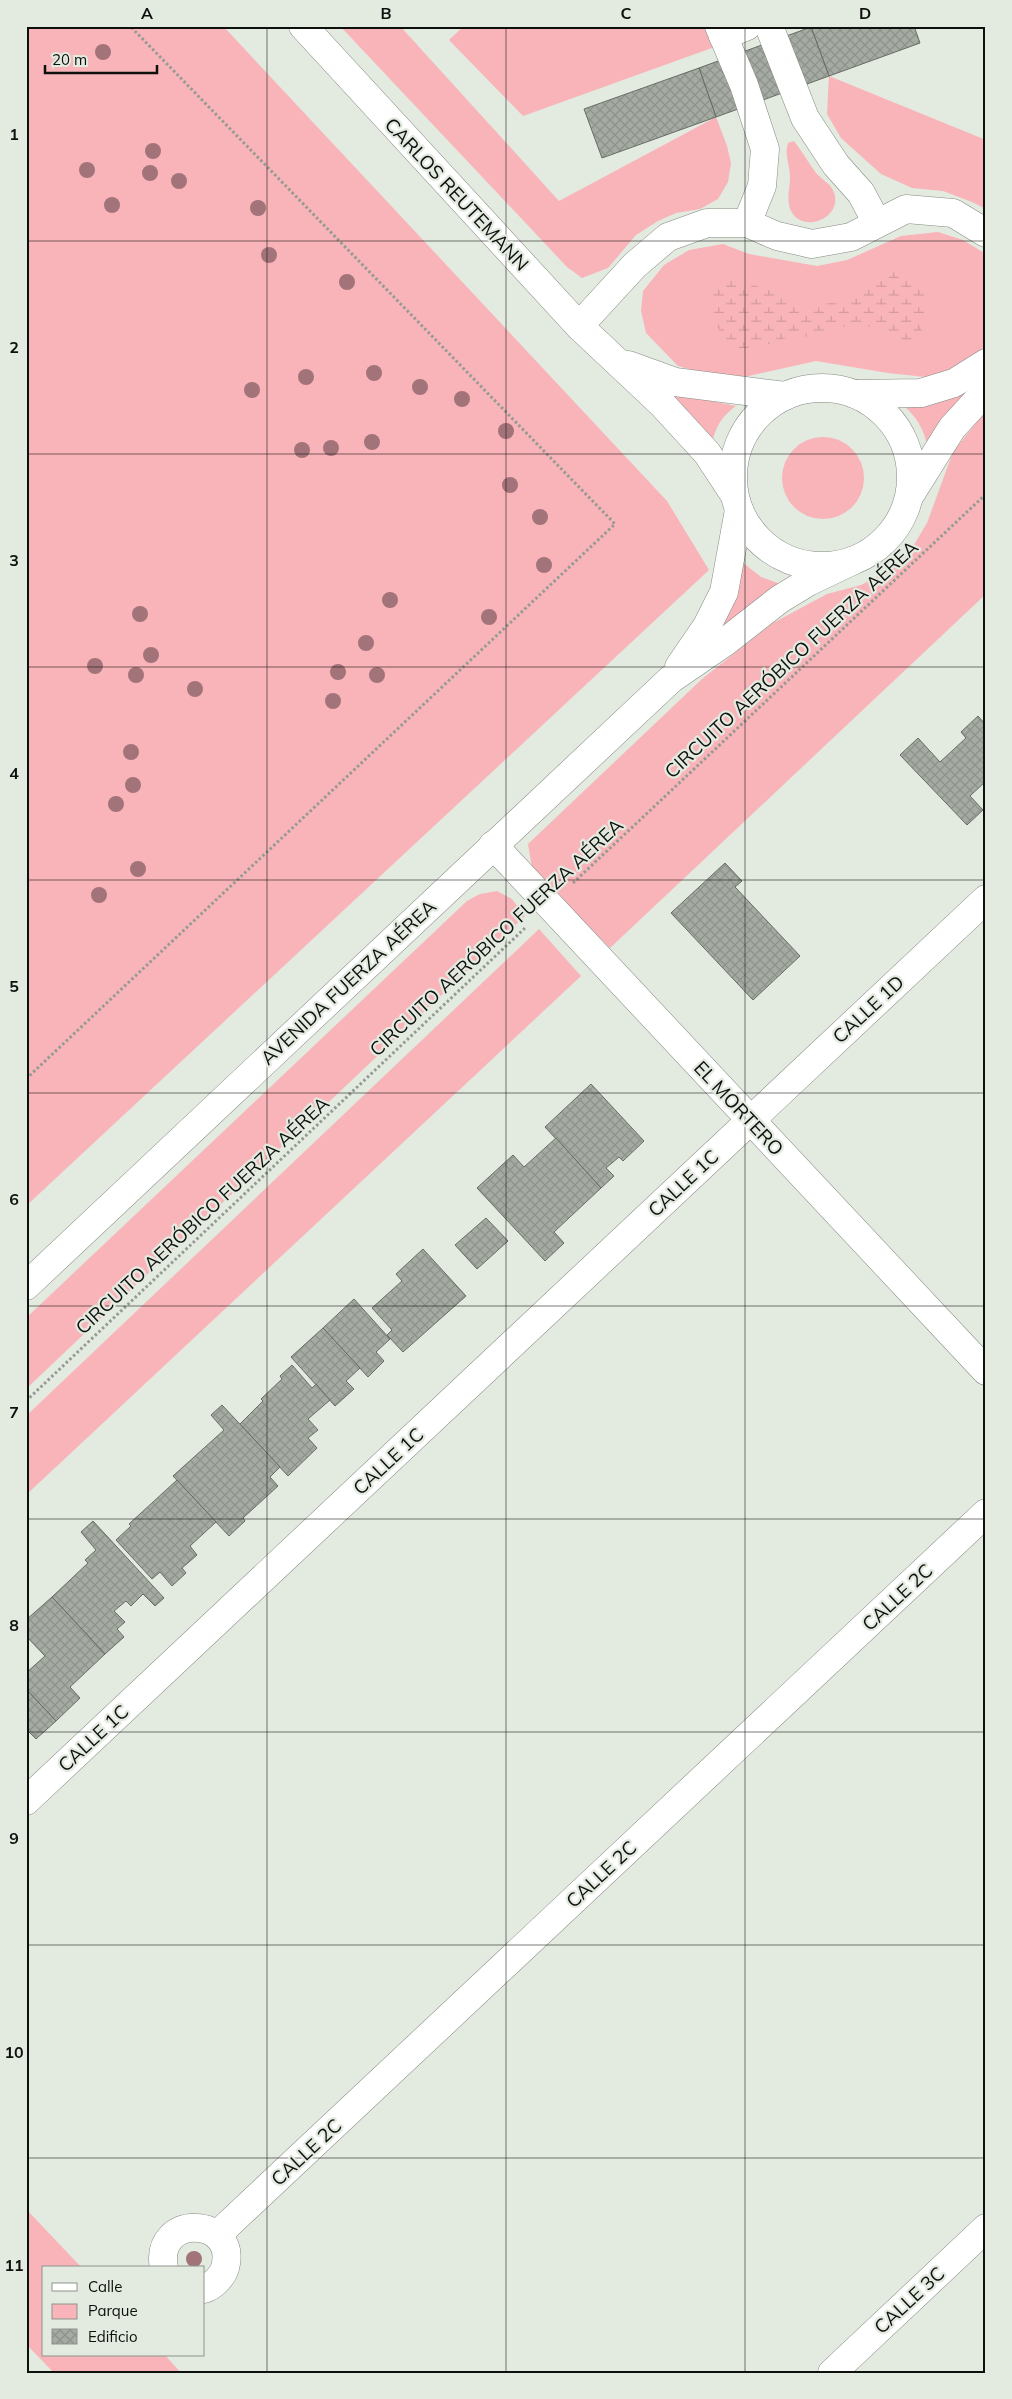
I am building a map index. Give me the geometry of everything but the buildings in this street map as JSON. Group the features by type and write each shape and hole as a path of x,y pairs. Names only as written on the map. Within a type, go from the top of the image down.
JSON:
{"street":[{"name":"CARLOS REUTEMANN","path":"303,26 578,326 662,404 706,453 736,502"},
{"path":"769,26 805,118 836,166 861,192 877,223"},
{"path":"730,30 744,85 765,149 762,186 747,224"},
{"path":"578,326 635,265 668,237 707,222 747,224 777,236 812,244 852,236 906,209 954,213 986,233"},
{"name":"CARLOS REUTEMANN","path":"614,360 674,382 785,396"},
{"path":"986,363 954,382 921,393 854,394 831,389 808,389 785,396 764,410 747,429 737,452 732,473 736,502 752,534 773,552 798,564 825,566 852,561 872,550 889,536 901,517 909,496 952,428 986,391"},
{"path":"854,394 876,407 894,424 905,446 910,471 909,496"},
{"name":"AVENIDA FUERZA AÉREA","path":"671,679 707,626 724,592 736,502"},
{"name":"AVENIDA FUERZA AÉREA","path":"26,1286 671,679 725,642 780,599 808,582 852,561"},
{"name":"EL MORTERO","path":"493,845 986,1370"},
{"name":"CALLE 1D","path":"751,1120 986,899"},
{"name":"CALLE 1C","path":"26,1801 751,1120"},
{"name":"CALLE 2C","path":"217,2235 986,1513"},
{"path":"164,2266 162,2258 165,2246 172,2236 182,2229 194,2226 207,2229 217,2235 227,2258 224,2271 217,2281 205,2288"},
{"name":"CALLE 3C","path":"832,2373 986,2228"}],"path":[{"path":"26,1080 615,524 130,26"},
{"name":"CIRCUITO AERÓBICO FUERZA AÉREA","path":"26,1401 986,494"}],"green space":[{"path":"26,26 223,26 667,501 709,570 26,1206"},
{"path":"340,26 400,26 559,201 716,117 731,163 728,182 718,199 700,209 676,213 658,221 636,235 608,268 582,278 567,267"},
{"path":"464,26 773,26 523,116 449,40"},
{"path":"829,76 986,140 986,209 943,191 912,188 881,174 841,138 827,114"},
{"path":"794,141 816,173 834,192 835,204 831,212 819,221 803,221 796,218 791,211 788,198 790,177 787,147 788,143"},
{"path":"938,232 963,240 986,254 986,349 957,367 925,377 816,361 744,377 710,375 678,366 646,333 641,311 643,291 664,265 689,250 723,244 749,254 817,266 847,260 901,236"},
{"path":"898,267 913,277 919,284 926,300 926,317 923,326 919,335 912,341 905,342 891,339 865,325 858,324 810,336 778,340 754,350 735,351 728,346 723,338 713,308 712,291 721,283 736,279 780,294 792,306 804,310 819,304 844,302 865,291 885,274"},
{"path":"967,389 968,391 939,425 927,444 919,424 905,407"},
{"path":"667,392 736,406 720,422 712,444"},
{"path":"986,410 986,594 610,948 533,873 528,844 702,679 773,623 827,594 861,585 887,571 912,548 927,523 953,452"},
{"path":"823,437 839,440 852,449 861,462 864,478 861,494 852,507 839,516 823,519 807,516 794,507 785,494 782,478 785,462 794,449 807,440"},
{"path":"742,562 761,577 783,585 724,631 720,627"},
{"path":"497,891 512,899 525,916 26,1389 26,1318 467,901 480,894"},
{"path":"539,929 581,976 26,1495 26,1416"},
{"path":"26,2209 80,2266 42,2266 42,2356 166,2356 181,2373 54,2373 26,2344"}]}
